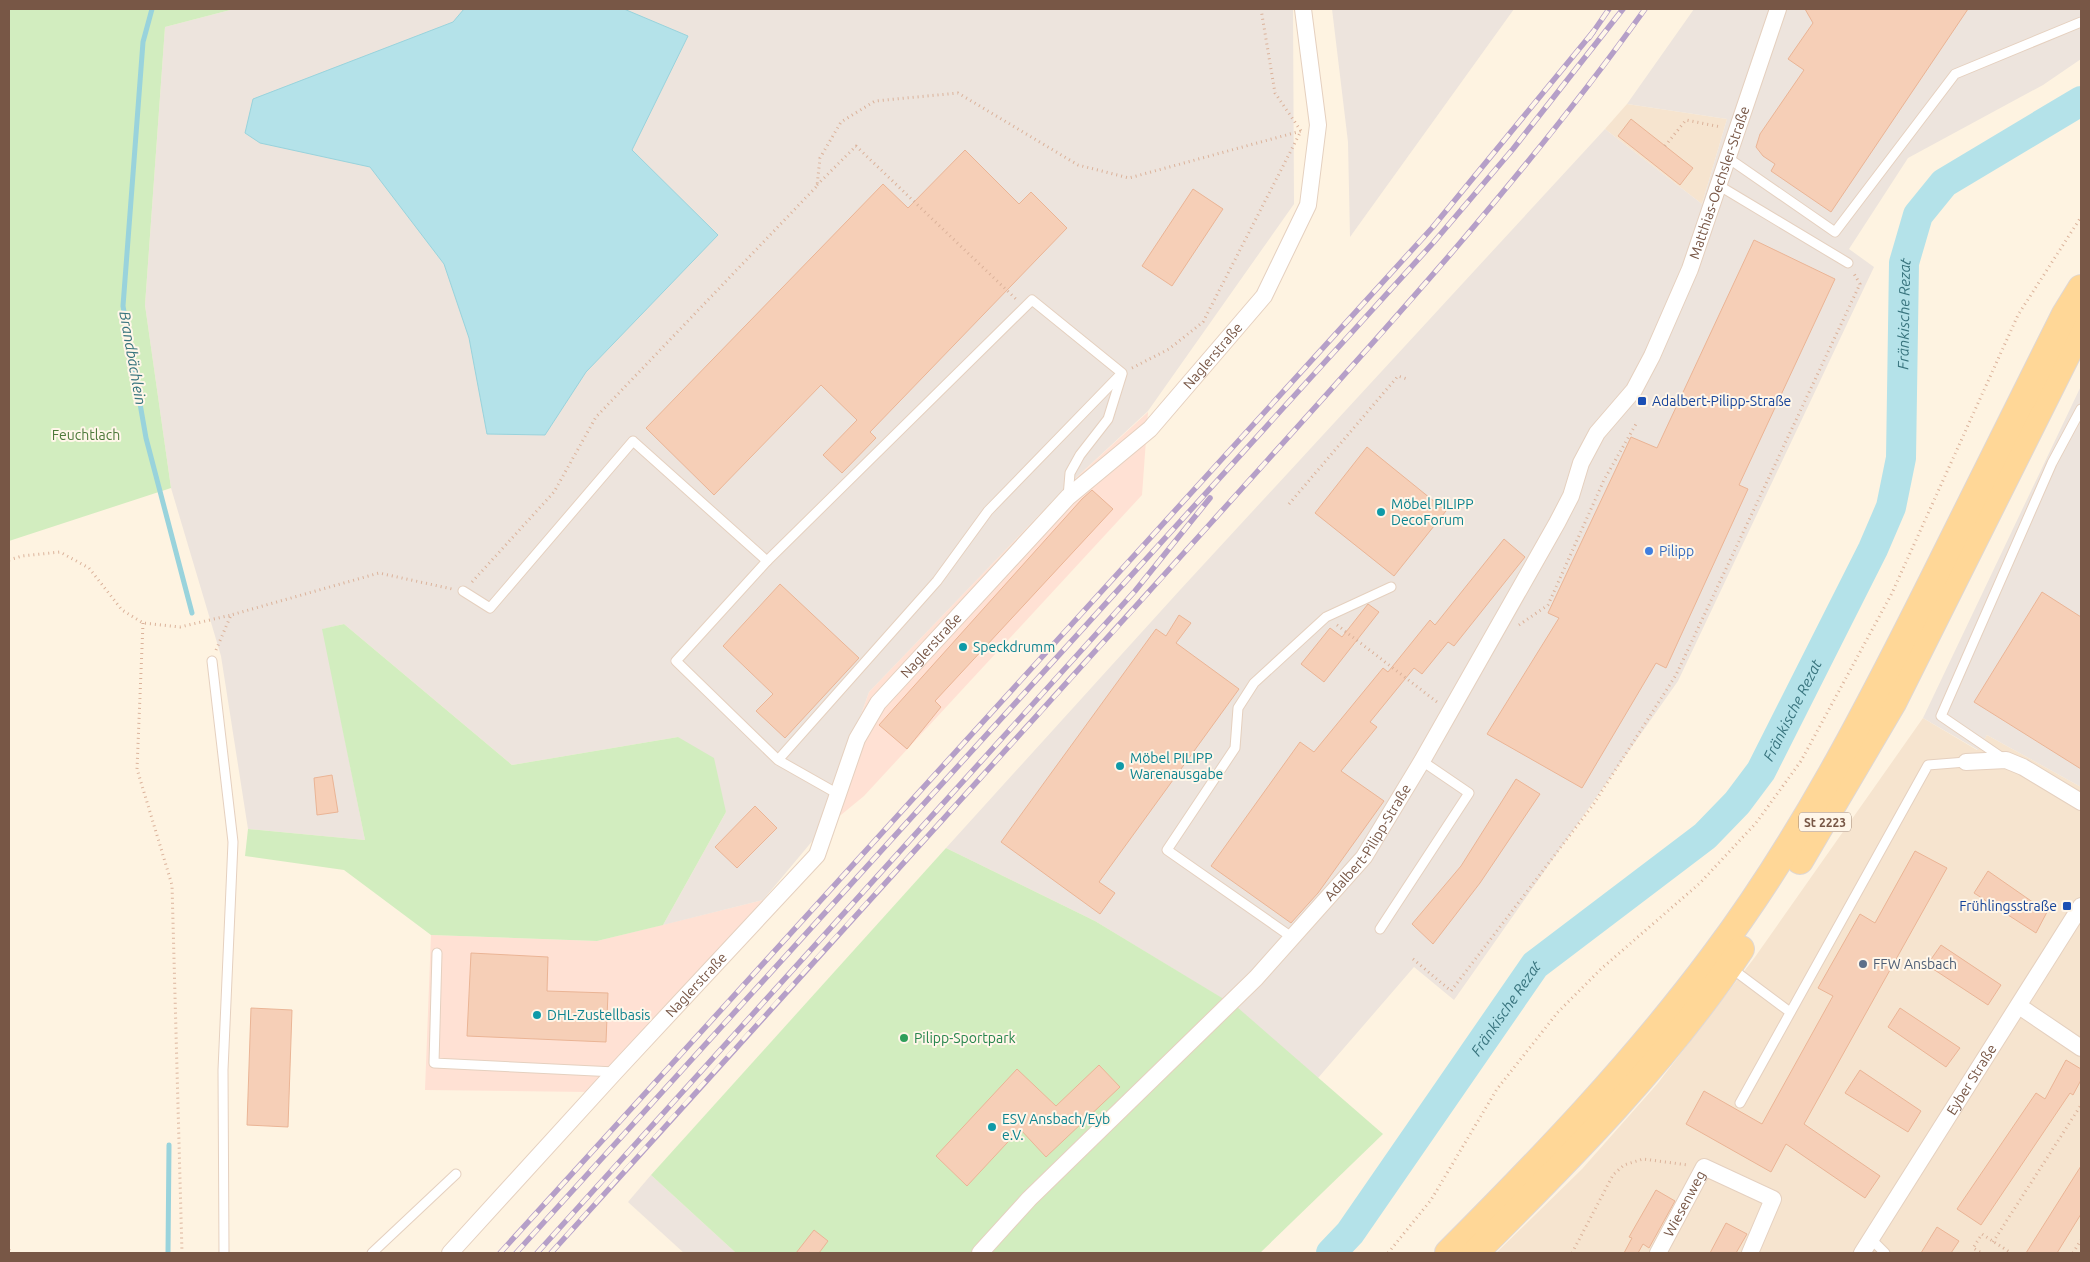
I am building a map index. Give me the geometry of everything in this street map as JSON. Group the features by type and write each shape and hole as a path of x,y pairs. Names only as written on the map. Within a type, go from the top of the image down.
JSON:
{"main road":[{"name":"St 2223","path":"1448,1253 1555,1145 1722,961 1875,696 2061,323 2081,288"},
{"name":"St 2223","path":"1475,1253 1570,1158 1642,1079 1722,961 1816,837 1893,703 2081,327"}],"street":[{"name":"Naglerstraße","path":"450,1253 817,855 858,738 878,703 1068,497 1150,429 1264,296 1308,205 1318,125 1303,9"},
{"name":"Matthias-Oechsler-Straße","path":"1652,356 1690,269 1778,9"},
{"name":"Adalbert-Pilipp-Straße","path":"980,1253 1029,1199 1256,978 1364,857 1422,762 1557,523 1571,496 1582,463 1597,433 1634,390 1652,356"},
{"path":"1966,762 2006,760 2023,767 2081,802"},
{"name":"Eyber Straße","path":"1862,1253 2081,906"},
{"path":"2019,1006 2081,1048"},
{"name":"Wiesenweg","path":"1658,1253 1704,1167 1773,1198 1750,1253"}],"lane":[{"path":"1728,158 1835,232 1955,74 2081,22"},
{"path":"1718,185 1848,263"},
{"path":"838,794 778,760 676,661 767,561 1032,300 1122,373"},
{"path":"1068,497 1070,473 1080,455 1108,419 1122,373"},
{"path":"778,760 937,581 988,511 1122,373"},
{"path":"2006,760 1941,716 2052,463 2081,409"},
{"path":"463,591 490,608 632,441 767,561"},
{"path":"1293,938 1167,850 1234,748 1238,708 1254,683 1326,618 1391,587"},
{"path":"212,661 233,842 223,1070 224,1253"},
{"path":"1380,929 1469,793 1422,762"},
{"path":"1740,1103 1928,765 1966,762"},
{"path":"437,953 434,1063 615,1072"},
{"path":"1722,961 1790,1012"},
{"path":"372,1253 456,1174"},
{"path":"1871,1239 1885,1253"}],"path":[{"path":"1260,9 1275,93 1302,131"},
{"path":"817,186 820,158 841,122 874,101 958,93 1078,166 1129,178 1318,125"},
{"path":"1665,146 1686,120 1736,130"},
{"path":"1122,373 1169,349 1203,322 1302,131"},
{"path":"9,560 22,556 60,552 89,568 122,610 143,623 180,627 231,615 379,574 463,591 554,492 596,417 856,146 1024,307"},
{"path":"1388,1253 1431,1200 1497,1089 1558,1012 1601,969 1700,882 1756,823 1801,761 1892,592 2018,315 2081,217"},
{"path":"1413,959 1451,992 1593,805 1676,675 1860,284 1848,263"},
{"path":"1289,504 1398,376 1407,379"},
{"path":"1514,629 1548,605 1604,480 1636,424"},
{"path":"212,661 231,615"},
{"path":"1326,618 1450,712"},
{"path":"143,623 137,769 172,885 182,1253"},
{"path":"1993,1242 2081,1105"},
{"path":"1572,1253 1613,1175 1624,1165 1643,1159 1704,1167"},
{"path":"1980,1252 1973,1248 1982,1234 2010,1253"},
{"path":"2073,1253 2081,1240"},
{"path":"9,1250 12,1253"}],"shaded area":[{"path":"234,9 1293,9 1294,204 1148,411 1064,489 869,692 819,833 763,900 663,925 726,812 678,737 512,765 344,624 323,629 365,840 248,829 221,656 171,488 145,305 165,27"},
{"path":"1332,9 1514,9 1350,237 1348,142"},
{"path":"1694,9 2081,9 2081,59 2043,85 1908,158 1849,249 1874,267 1678,681 1454,1000 1414,967 1318,1078 1236,1007 1095,921 946,848 1180,590 1605,129 1702,204 1727,119 1627,104"},
{"path":"1627,104 1727,119 1702,204 1605,129"},
{"path":"2081,386 2081,787 1987,735 1978,750 1923,718"},
{"path":"1148,412 1142,495 864,796 819,833 869,692 1064,489"},
{"path":"1923,718 1977,750 1987,735 2081,787 2081,1253 1496,1253 1582,1169 1658,1083 1755,957"},
{"path":"763,900 589,1092 425,1090 431,935 597,941"},
{"path":"651,1175 736,1253 684,1253 628,1202"}],"green space":[{"name":"Feuchtlach","path":"9,9 234,9 165,27 145,305 171,488 9,541"},
{"path":"344,624 512,765 678,737 714,758 726,812 663,925 597,941 431,935 344,870 245,856 248,829 365,840 322,629"},
{"path":"946,848 1095,921 1237,1007 1383,1134 1260,1253 736,1253 651,1175"}],"water":[{"path":"464,9 624,9 688,36 632,150 718,235 586,372 545,435 487,434 469,338 444,264 370,167 260,143 245,133 253,99 453,22"}],"building":[{"path":"1805,9 1968,9 1831,212 1771,171 1775,164 1763,156 1756,147 1760,134 1804,70 1788,59 1813,23"},
{"path":"1631,119 1693,168 1680,185 1618,136"},
{"path":"965,150 1019,204 1031,192 1067,228 870,432 876,438 842,473 823,455 857,420 821,385 714,495 646,428 883,184 908,208"},
{"path":"1193,189 1223,209 1172,286 1142,266"},
{"path":"1754,240 1835,279 1739,485 1748,489 1666,668 1656,663 1582,788 1487,734 1559,618 1548,613 1631,437 1657,448"},
{"name":"Möbel PILIPP DecoForum","path":"1367,447 1446,511 1394,576 1315,513"},
{"path":"1092,490 1113,509 935,701 941,707 907,749 879,725"},
{"path":"1504,539 1525,557 1454,646 1448,642 1422,674 1414,668 1370,722 1377,727 1341,771 1384,801 1318,893 1291,923 1211,866 1300,742 1314,752 1383,668 1388,672 1430,620 1435,625"},
{"path":"780,584 859,658 785,738 756,711 773,694 723,646"},
{"path":"2042,592 2081,617 2081,769 1974,702"},
{"path":"1368,604 1379,612 1324,682 1301,664 1330,628 1342,637"},
{"name":"Möbel PILIPP Warenausgabe","path":"1179,615 1191,623 1176,643 1239,689 1099,882 1115,893 1100,914 1001,842 1156,629 1166,636"},
{"path":"332,775 338,812 317,815 314,778"},
{"path":"1516,779 1540,794 1480,883 1433,944 1412,924 1461,866"},
{"path":"755,806 777,828 737,868 715,847"},
{"path":"1915,851 1947,868 1804,1124 1880,1176 1865,1198 1786,1144 1771,1172 1686,1124 1704,1091 1762,1124 1833,996 1818,988 1860,914 1875,923"},
{"path":"1988,871 2047,912 2036,933 1974,893"},
{"path":"1941,945 2001,985 1988,1005 1927,965"},
{"name":"DHL-Zustellbasis","path":"471,953 548,957 547,991 608,993 606,1042 467,1036"},
{"path":"251,1008 292,1010 288,1127 247,1125"},
{"path":"1900,1008 1960,1048 1946,1067 1888,1027"},
{"path":"2066,1060 2081,1069 2081,1080 2073,1095 2070,1093 1981,1225 1957,1209 2036,1093 2045,1099"},
{"path":"1099,1065 1120,1087 1046,1157 1020,1129 967,1186 936,1156 1017,1069 1056,1106"},
{"path":"1860,1070 1921,1111 1908,1132 1845,1093"},
{"path":"2081,1166 2081,1214 2057,1253 2026,1253"},
{"path":"1656,1190 1675,1201 1649,1248 1643,1244 1638,1253 1624,1253 1632,1238 1629,1237"},
{"path":"1726,1223 1747,1234 1736,1253 1710,1253"},
{"path":"1937,1227 1959,1241 1951,1253 1921,1253"},
{"path":"814,1230 828,1241 819,1253 796,1253"}],"waterway":[{"name":"Brandbächlein","path":"152,9 143,42 123,306 146,438 192,613"},
{"name":"Fränkische Rezat","path":"1331,1253 1350,1233 1535,965 1705,836 1737,803 1761,771 1873,549 1891,507 1901,458 1904,263 1918,215 1944,183 2081,101"},
{"name":"Brandbächlein","path":"168,1253 169,1145"}],"railway":[{"path":"1589,38 1609,9"},
{"path":"516,1253 1433,243 1513,149 1623,9"},
{"path":"551,1253 1379,336 1543,143 1645,9"},
{"path":"500,1253 1432,228 1593,32"},
{"path":"537,1253 1135,591 1210,498"}],"place":[{"name":"Adalbert-Pilipp-Straße","path":"1642,401"},
{"name":"Möbel PILIPP DecoForum","path":"1381,512"},
{"name":"Pilipp","path":"1649,551"},
{"name":"Speckdrumm","path":"963,647"},
{"name":"Möbel PILIPP Warenausgabe","path":"1120,766"},
{"name":"Frühlingsstraße","path":"2067,906"},
{"name":"FFW Ansbach","path":"1863,964"},
{"name":"DHL-Zustellbasis","path":"537,1015"},
{"name":"Pilipp-Sportpark","path":"904,1038"},
{"name":"ESV Ansbach/Eyb e.V.","path":"992,1127"}]}
